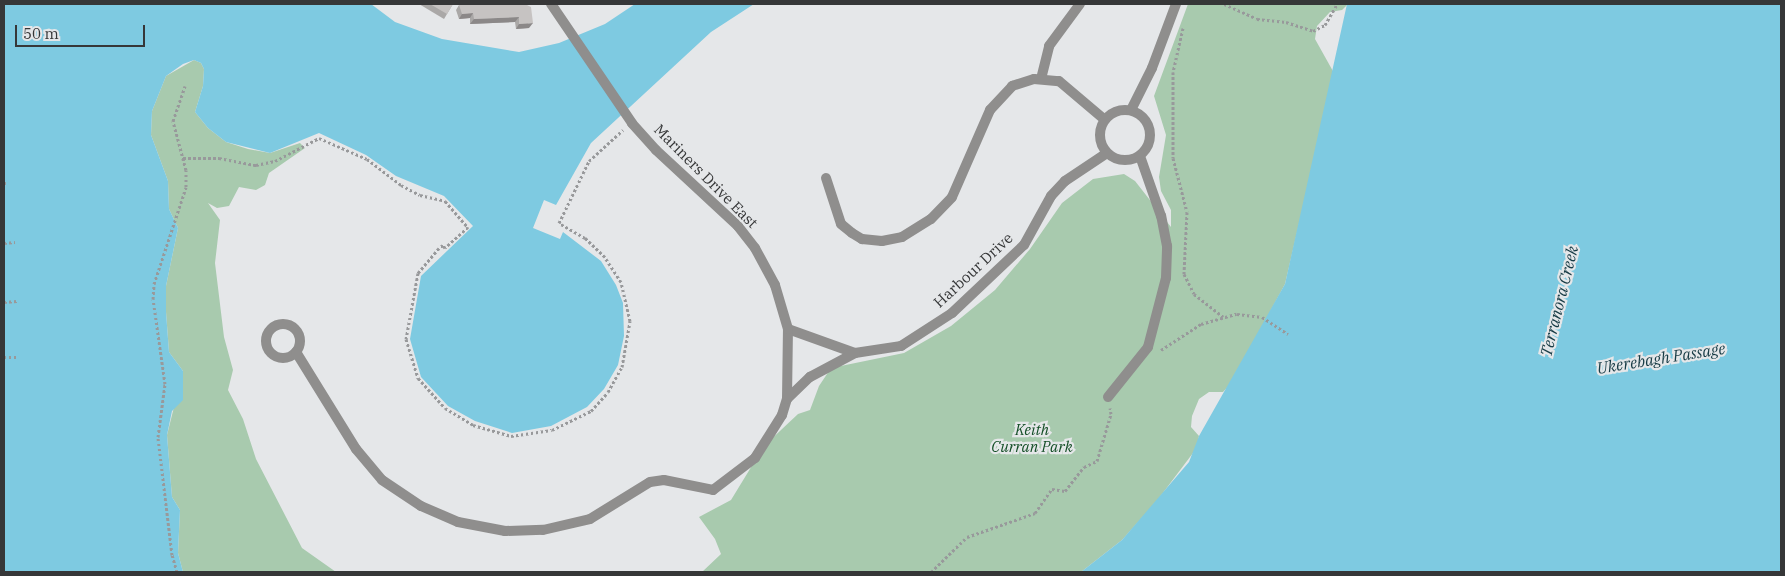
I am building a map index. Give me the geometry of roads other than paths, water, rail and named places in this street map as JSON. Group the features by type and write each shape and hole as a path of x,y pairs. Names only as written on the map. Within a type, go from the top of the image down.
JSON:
{"street":[{"path":"1041,79 1048,46 1080,4"},
{"path":"1131,110 1152,68 1176,4"},
{"name":"Mariners Drive East","path":"551,5 632,123 656,150 738,226 755,248 774,285 788,329 787,399"},
{"path":"826,178 841,224 852,233 862,238 882,241 902,237 931,219 952,197 990,110 1012,86 1041,79 1059,81 1105,120"},
{"path":"1131,110 1145,119 1149,126 1150,143 1140,156 1119,160 1106,153 1100,140 1105,120 1116,111 1131,110"},
{"name":"Harbour Drive","path":"787,399 810,376 855,353 902,346 952,313 1024,245 1051,196 1065,181 1106,153"},
{"path":"1108,397 1148,347 1166,278 1167,246 1161,216 1140,156"},
{"name":"Harbour Drive","path":"788,329 855,353"},
{"path":"296,352 356,449 382,480 421,506 458,522 504,531 542,530 590,519 650,482 664,480 713,490 755,458 782,415 787,399"}],"water":[{"path":"4,4 371,4 395,22 442,39 519,52 559,43 605,24 635,4 754,4 711,32 591,143 556,205 544,200 533,228 560,239 563,232 601,261 616,285 623,303 624,336 618,365 604,389 587,407 551,426 512,433 475,421 448,406 421,377 410,339 421,276 473,226 444,196 396,176 366,155 319,133 270,153 226,142 208,128 195,112 203,86 204,69 201,63 194,60 183,64 166,76 152,111 151,135 168,181 169,209 178,228 166,286 166,312 169,352 183,371 183,400 172,411 167,435 172,497 180,510 178,553 183,572 4,572"},
{"path":"1347,4 1781,4 1781,572 1081,572 1122,540 1189,462 1199,436 1285,284"}],"water label":[{"name":"Terranora Creek","path":"1559,301"},
{"name":"Ukerebagh Passage","path":"1661,358"}],"park label":[{"name":"Keith Curran Park","path":"1032,438"}]}
